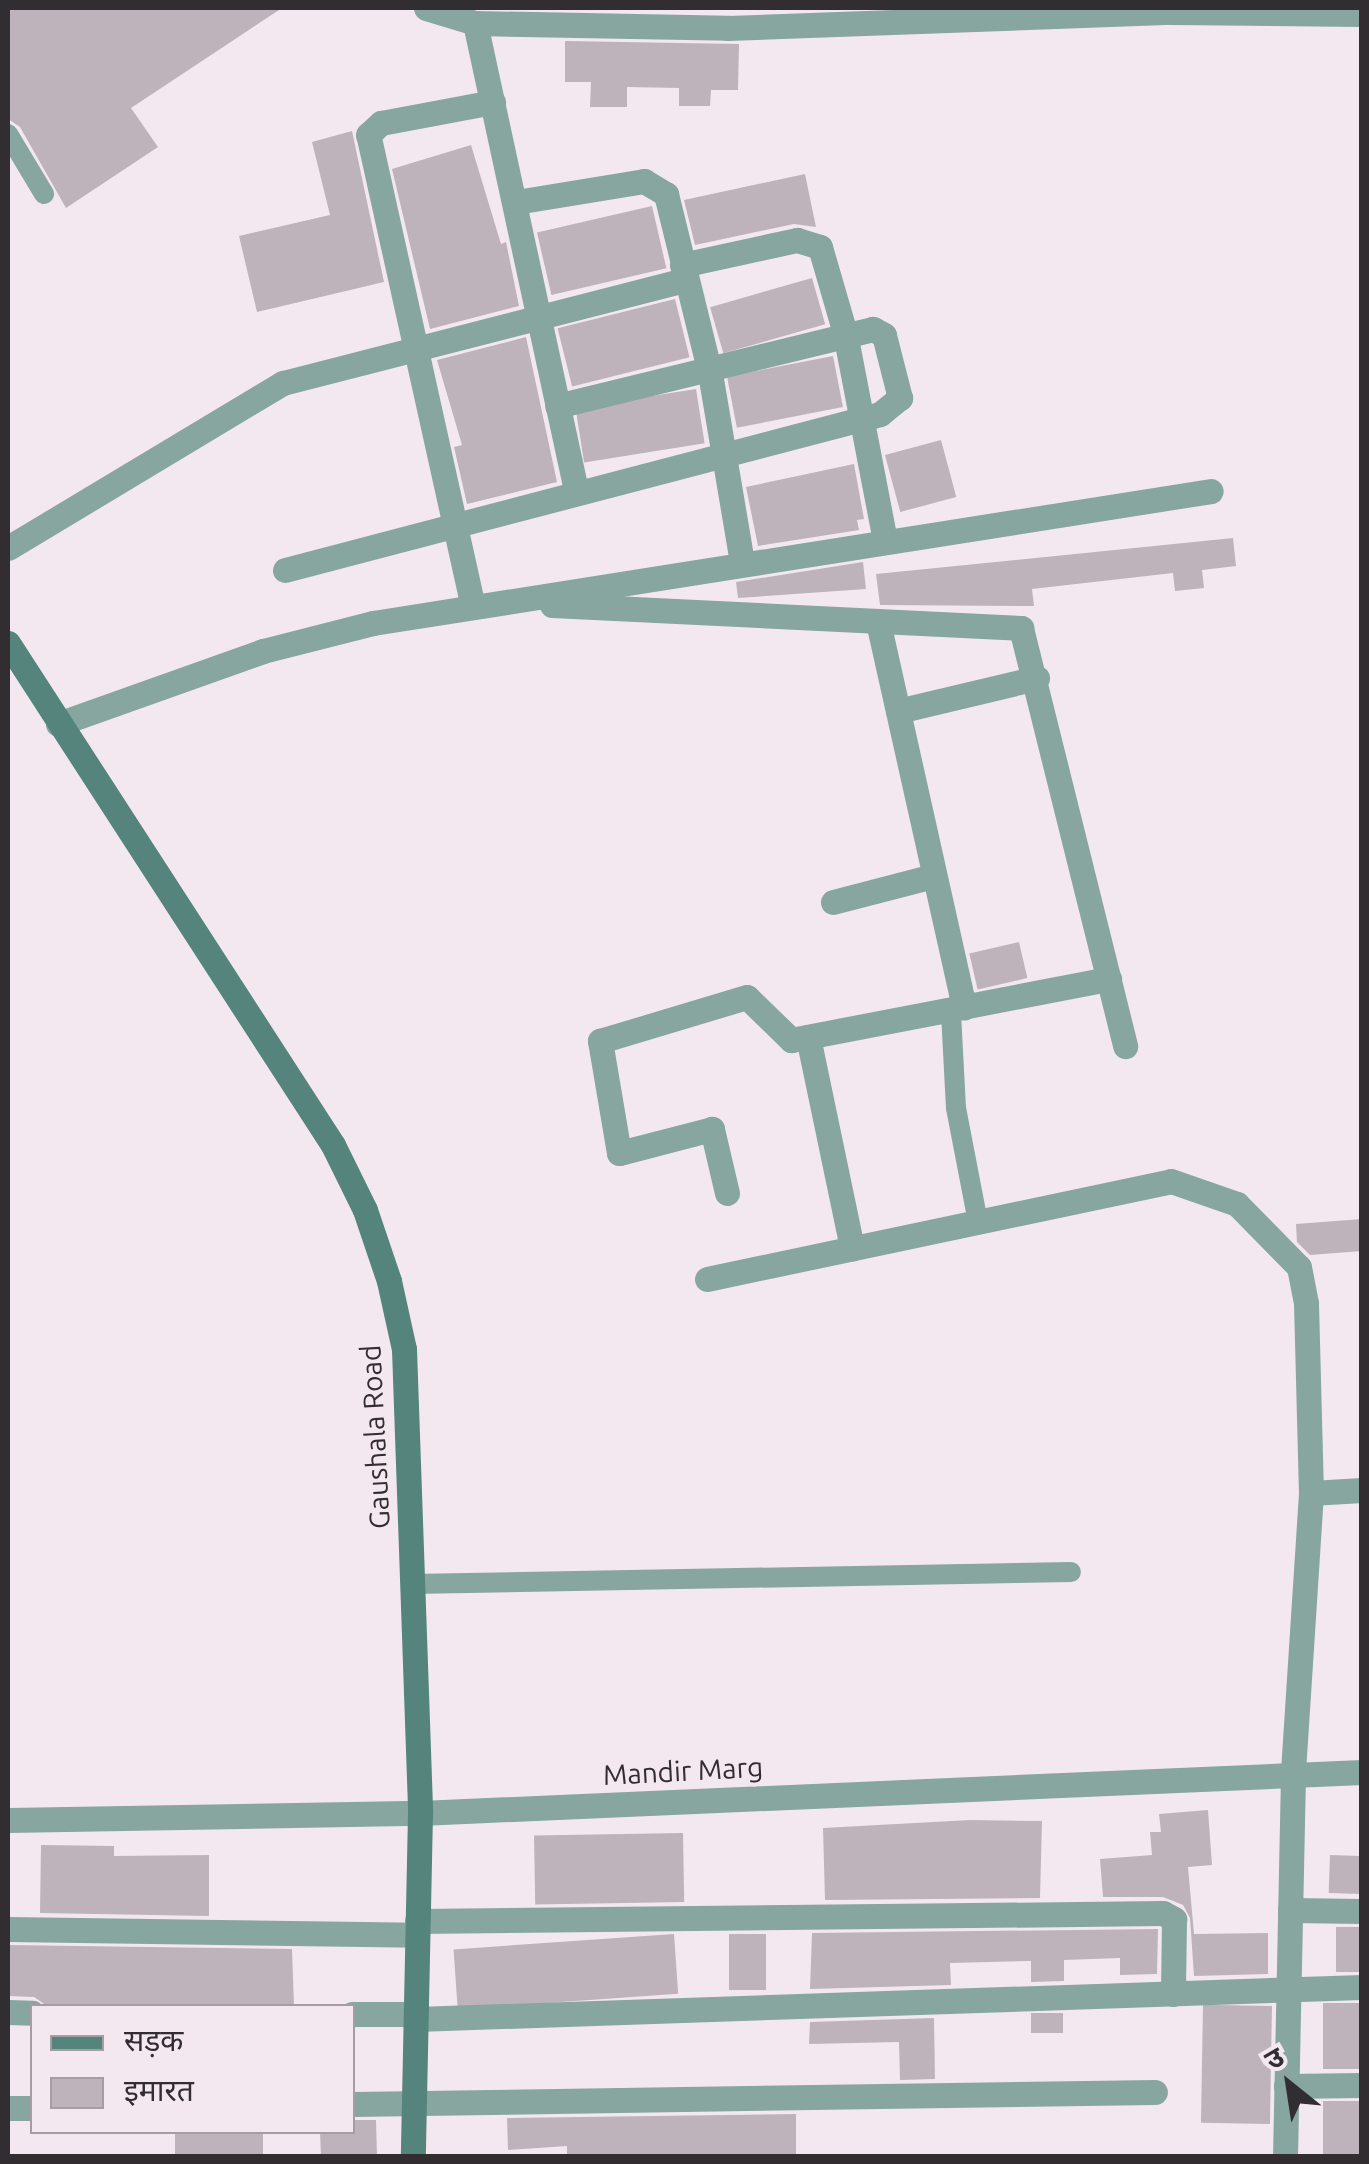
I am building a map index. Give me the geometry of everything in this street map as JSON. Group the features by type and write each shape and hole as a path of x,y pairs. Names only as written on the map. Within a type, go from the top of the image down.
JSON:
{"street":[{"path":"426,8 475,23 728,28 1172,12 1362,14"},
{"path":"475,23 576,490"},
{"path":"473,607 368,135 382,123 493,102"},
{"path":"516,202 644,181 658,185 710,373 742,562"},
{"path":"8,548 249,398 413,347 810,240 828,260 885,540"},
{"path":"284,570 576,490 860,420 894,409 900,398 884,336 873,329 710,373 557,406"},
{"path":"58,724 278,647 473,607 742,562 1211,492"},
{"path":"507,603 1022,628 1038,678 1125,1046"},
{"path":"878,622 958,1010"},
{"name":"Gaushala Road","path":"8,644 252,1014 365,1210 404,1349 420,1813 413,2156"},
{"path":"898,710 1038,678"},
{"path":"832,902 933,876"},
{"path":"727,1193 712,1129 620,1153 600,1040 747,998 790,1040 1109,980"},
{"path":"808,1037 852,1248"},
{"path":"707,1279 1171,1181 1210,1190 1254,1216 1280,1240 1304,1282 1311,1493 1293,1774 1284,2156"},
{"path":"1311,1493 1362,1490"},
{"name":"Mandir Marg","path":"8,1820 420,1813 1362,1772"},
{"path":"1290,1910 1362,1911"},
{"path":"8,1930 417,1928 1163,1912 1174,1920 1173,1994"},
{"path":"355,2014 416,2017 1362,1987"},
{"path":"1286,2086 1362,2085"},
{"path":"355,2104 1156,2092"}],"lane":[{"path":"8,134 44,194"},
{"path":"958,1010 956,1108 978,1222"},
{"path":"412,1584 1072,1572"}],"building":[{"path":"8,8 282,8 131,108 158,147 66,208 20,127 8,119"},
{"path":"565,41 739,44 738,90 711,90 710,106 679,106 679,88 627,87 627,107 590,107 591,82 565,82"},
{"path":"352,131 384,282 257,312 239,236 330,215 312,142"},
{"path":"471,145 501,244 506,242 519,306 430,329 392,169"},
{"path":"805,174 816,227 794,224 695,245 684,200"},
{"path":"652,206 666,268 551,295 537,233"},
{"path":"812,278 825,324 723,353 710,307"},
{"path":"675,299 690,357 572,386 558,328"},
{"path":"526,337 557,482 467,504 454,447 462,445 437,360"},
{"path":"833,356 843,407 737,428 727,377"},
{"path":"696,389 705,443 584,462 576,408"},
{"path":"941,440 956,497 900,512 885,455"},
{"path":"854,464 864,519 857,520 859,530 758,546 746,487"},
{"path":"1233,538 1236,566 1202,570 1204,588 1175,591 1173,573 1032,589 1034,606 880,605 876,574"},
{"path":"863,562 866,589 738,598 736,582"},
{"path":"1019,942 1027,978 978,990 969,953"},
{"path":"1362,1219 1362,1251 1310,1255 1297,1242 1296,1224"},
{"path":"1208,1810 1212,1865 1188,1867 1194,1934 1268,1933 1268,1974 1194,1976 1190,1918 1183,1905 1163,1897 1103,1897 1100,1859 1152,1855 1150,1832 1161,1832 1159,1814"},
{"path":"970,1820 1042,1821 1040,1898 825,1900 823,1828"},
{"path":"683,1833 684,1902 535,1905 534,1836"},
{"path":"41,1845 114,1846 114,1856 209,1855 209,1916 40,1913"},
{"path":"1330,1855 1362,1856 1361,1894 1329,1893"},
{"path":"1336,1927 1362,1927 1362,1972 1336,1972"},
{"path":"1158,1929 1157,1974 1120,1975 1120,1958 1064,1960 1064,1981 1031,1982 1031,1961 950,1963 951,1985 810,1989 812,1933"},
{"path":"674,1934 678,1994 458,2009 454,1949"},
{"path":"729,1934 766,1934 766,1990 729,1990"},
{"path":"8,1945 292,1949 294,2004 44,2004 34,1997 8,1996"},
{"path":"1323,2003 1362,2003 1362,2069 1323,2069"},
{"path":"1203,2005 1272,2006 1270,2124 1201,2123"},
{"path":"1031,2013 1063,2013 1063,2033 1031,2033"},
{"path":"934,2018 935,2079 900,2080 899,2042 809,2044 810,2022"},
{"path":"1323,2101 1362,2101 1362,2156 1323,2156"},
{"path":"796,2114 796,2156 567,2156 567,2146 508,2150 507,2118"},
{"path":"355,2120 376,2120 377,2156 321,2156 320,2134 355,2134"},
{"path":"175,2134 263,2134 263,2156 175,2156"}]}
